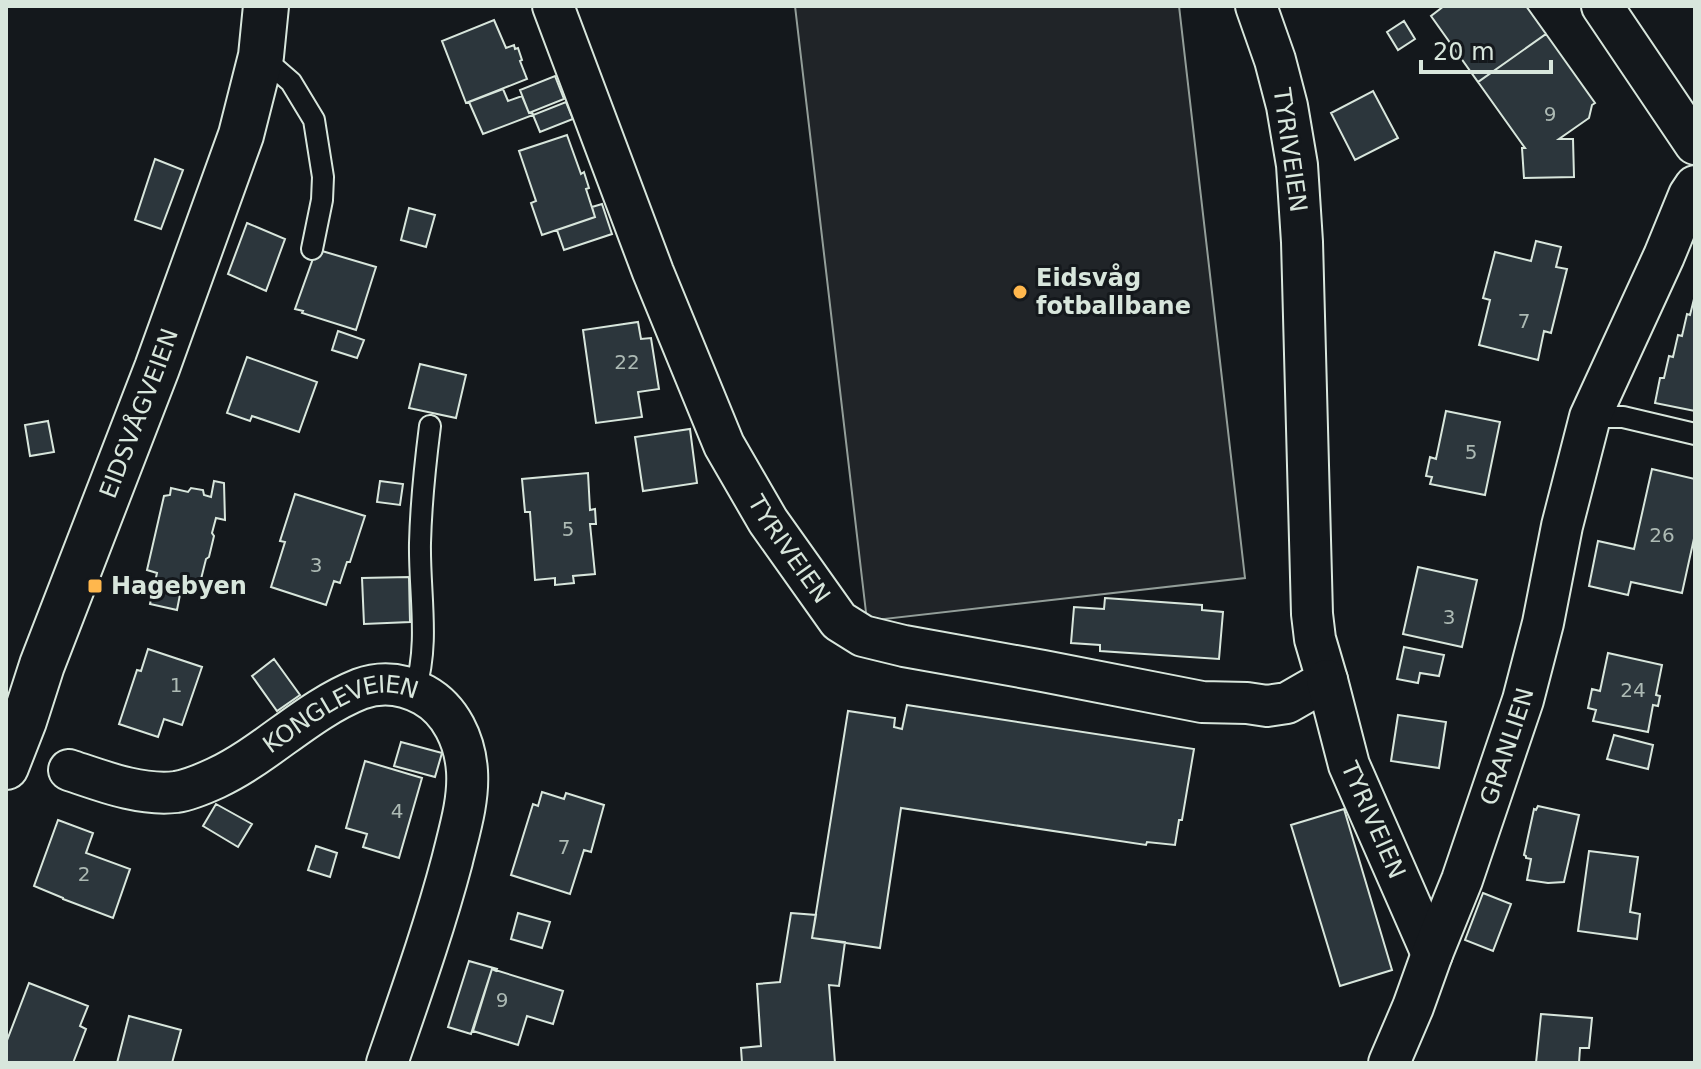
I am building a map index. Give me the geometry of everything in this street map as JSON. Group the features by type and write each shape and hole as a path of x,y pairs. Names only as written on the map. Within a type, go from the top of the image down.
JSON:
{"main road":[{"name":"EIDSVÅGVEIEN","path":"6,767 236,150 261,56 266,6"}],"street":[{"name":"TYRIVEIEN","path":"553,6 653,272 724,445 768,521 839,621 863,636 904,646 1202,702 1267,706 1287,703 1327,680"},
{"name":"TYRIVEIEN","path":"1256,6 1287,106 1297,165 1315,639 1349,765 1432,954"},
{"path":"1602,6 1695,144"},
{"name":"GRANLIEN","path":"1389,1063 1462,880 1523,700 1590,417 1695,186"},
{"name":"KONGLEVEIEN","path":"69,770 116,785 175,792 233,770 320,710 362,688 379,684 398,685 415,690 443,709 454,724 467,768 467,793 440,904 387,1063"}],"lane":[{"path":"261,56 291,82 314,120 323,177 322,200 312,249"},
{"path":"1590,417 1623,417 1695,434"},
{"path":"415,690 421,671 420,544 430,426"}],"shaded area":[{"name":"Eidsvåg fotballbane","path":"795,6 1179,6 1245,578 867,621"}],"building":[{"path":"1444,6 1526,6 1546,34 1478,82 1431,16"},
{"path":"494,20 506,48 514,45 515,49 518,48 527,79 466,103 442,41"},
{"path":"1404,21 1415,39 1398,50 1387,32"},
{"path":"1546,34 1595,103 1589,118 1559,139 1573,139 1574,177 1524,178 1522,148 1525,148 1478,82"},
{"path":"555,76 564,99 529,113 520,90"},
{"path":"503,89 508,101 522,96 529,113 533,115 483,134 469,102"},
{"path":"1373,91 1398,138 1355,160 1331,113"},
{"path":"566,102 573,119 540,132 533,115"},
{"path":"567,135 581,174 584,172 595,217 542,235 531,203 536,201 519,151"},
{"path":"155,159 183,170 161,229 135,220"},
{"path":"602,204 612,234 564,250 557,230 595,217 592,207"},
{"path":"409,208 435,215 426,247 401,240"},
{"path":"247,223 285,239 266,291 228,274"},
{"path":"1536,241 1561,247 1556,267 1567,269 1551,333 1544,331 1538,360 1479,345 1490,300 1483,298 1495,252 1531,261"},
{"path":"322,251 376,267 356,330 295,309 315,253"},
{"path":"1695,295 1695,411 1655,403 1660,378 1664,378 1669,356 1673,357 1678,335 1682,336"},
{"path":"638,322 641,339 651,338 659,389 638,392 642,417 596,423 583,330"},
{"path":"338,331 364,340 357,358 332,350"},
{"path":"247,357 317,382 299,432 252,416 250,421 227,413"},
{"path":"420,364 466,375 456,418 409,408"},
{"path":"1446,411 1500,422 1485,495 1430,484 1432,477 1426,476 1430,457 1436,459"},
{"path":"48,421 54,452 30,456 25,425"},
{"path":"690,429 697,483 643,491 635,437"},
{"path":"1652,469 1695,479 1695,534 1682,593 1631,582 1628,595 1589,586 1598,541 1634,549"},
{"path":"588,473 590,510 595,509 596,524 590,524 595,574 573,576 574,583 555,585 555,578 535,580 530,512 525,512 522,479"},
{"path":"214,481 224,483 225,520 216,518 209,557 200,583 183,579 177,610 150,604 157,573 147,570 164,496 170,495 171,488 188,492 191,488 203,490 204,495 211,497"},
{"path":"380,481 403,484 400,505 377,502"},
{"path":"295,494 365,516 350,562 347,562 340,583 334,581 326,605 271,587 285,542 280,541"},
{"path":"1418,567 1477,580 1462,647 1403,634"},
{"path":"409,577 410,622 364,624 362,578"},
{"path":"1105,598 1202,605 1202,610 1223,612 1219,659 1100,651 1100,645 1071,643 1074,607 1104,609"},
{"path":"1404,647 1444,655 1439,676 1420,673 1418,683 1397,679"},
{"path":"148,649 202,667 182,725 164,719 158,737 119,724 137,670 141,671"},
{"path":"1608,653 1662,665 1656,695 1660,696 1658,706 1653,705 1648,732 1593,721 1596,710 1588,708 1592,689 1600,691"},
{"path":"274,659 300,695 277,711 252,676"},
{"path":"907,705 1194,749 1175,845 1147,842 1146,845 901,808 880,948 812,938 848,711 895,718 894,727 902,729"},
{"path":"1398,715 1446,722 1439,768 1391,761"},
{"path":"1614,735 1653,745 1648,769 1607,759"},
{"path":"401,742 442,753 435,777 394,766"},
{"path":"365,761 422,778 399,858 363,847 367,834 346,828"},
{"path":"542,792 564,799 566,793 604,805 591,852 584,850 570,894 511,875 533,804 538,806"},
{"path":"216,804 252,824 238,847 203,826"},
{"path":"1538,806 1579,815 1564,882 1527,880 1531,859 1524,855 1534,809"},
{"path":"1344,809 1392,970 1340,986 1291,825"},
{"path":"58,820 93,833 86,853 130,869 113,918 34,886"},
{"path":"316,846 337,853 330,877 308,870"},
{"path":"1589,851 1638,857 1630,912 1640,914 1637,939 1578,931"},
{"path":"1483,893 1511,904 1493,951 1465,940"},
{"path":"518,913 550,922 542,948 511,939"},
{"path":"791,913 816,915 812,938 845,942 839,986 829,985 835,1063 742,1063 741,1048 761,1046 757,984 780,982"},
{"path":"469,961 497,969 492,969 471,1034 448,1027"},
{"path":"492,969 563,991 553,1024 527,1016 518,1045 473,1031"},
{"path":"29,983 88,1006 80,1026 86,1029 73,1063 6,1063 6,1043"},
{"path":"1541,1014 1592,1018 1589,1048 1580,1048 1579,1063 1536,1063"},
{"path":"129,1016 181,1030 172,1063 117,1063"}],"place":[{"name":"Eidsvåg fotballbane","path":"1020,292"},
{"name":"Hagebyen","path":"95,586"}]}
